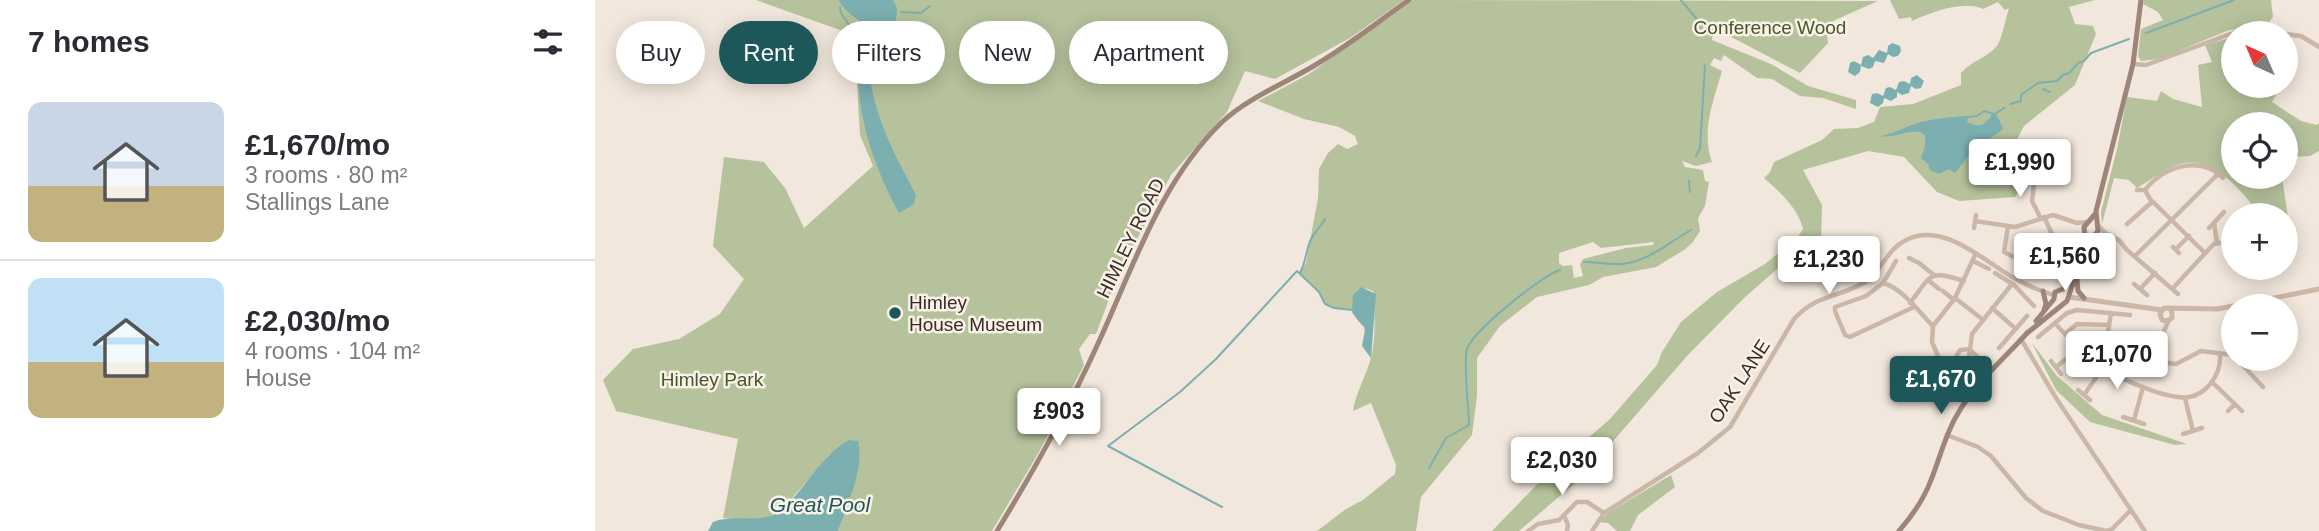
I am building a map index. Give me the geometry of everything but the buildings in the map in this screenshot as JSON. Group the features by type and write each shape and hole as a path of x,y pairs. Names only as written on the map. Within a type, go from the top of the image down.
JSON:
{"main road":[{"name":"HIMLEY ROAD","path":"997,531 1055,429 1095,351 1160,207 1177,177 1198,149 1238,109 1319,63 1409,0"},
{"path":"2086,246 2086,226 2096,212 2133,64 2141,0"},
{"path":"2024,337 2063,303 2086,246 2099,225 2096,212"},
{"path":"2086,226 2093,220 2099,225"},
{"path":"2086,226 2095,234"},
{"path":"2077,272 2078,291 2084,298"},
{"path":"1899,531 1911,517 1930,482 1955,417 1968,398 2024,337 2054,297 2056,290 2067,293"},
{"path":"2043,291 2046,304 2043,313"},
{"path":"2054,297 2063,303"}],"street":[{"path":"2298,36 2319,47"},
{"path":"2133,64 2146,65 2221,38"},
{"path":"2136,256 2171,220 2221,176 2195,164 2186,165 2153,181 2144,190 2137,190"},
{"path":"2026,173 2036,169 2032,201 2055,239 2065,240"},
{"path":"2144,190 2205,253"},
{"path":"2127,224 2130,217 2153,201"},
{"path":"1974,228 1975,218 2008,226 2020,226 2053,215 2086,226"},
{"path":"2209,228 2221,215"},
{"path":"2214,223 2217,243"},
{"path":"2099,225 2104,232"},
{"path":"2008,226 2004,252 2024,265 2029,256"},
{"path":"2095,234 2104,232 2115,236 2178,294"},
{"name":"OAK LANE","path":"1592,531 1604,513 1698,453 1730,426 1794,318 1804,307 1868,280 1894,247 1914,236 1931,235 1947,239 2054,297"},
{"path":"2176,250 2189,236"},
{"path":"2173,288 2205,253 2221,243"},
{"path":"1943,368 1932,342 1933,326 1954,299 1976,253"},
{"path":"1909,258 1934,275 1946,275 1964,281"},
{"path":"1896,261 1883,283 1866,296 1835,307 1845,335 1850,337 1912,305 1934,275"},
{"path":"1973,261 1989,270"},
{"path":"2140,289 2155,273"},
{"path":"1995,274 2013,284 2034,306"},
{"path":"1928,280 1982,319"},
{"path":"1883,283 1889,284 1933,326"},
{"path":"1969,357 1972,334 2013,284"},
{"path":"2134,284 2147,295"},
{"path":"2294,294 2319,289"},
{"path":"2067,293 2151,309 2165,316 2188,310"},
{"path":"2159,361 2165,316 2169,309 2221,307"},
{"path":"1992,308 2016,329"},
{"path":"2038,337 2067,313 2077,310 2130,315"},
{"path":"2084,395 2102,369 2111,313"},
{"path":"1999,348 2027,316"},
{"path":"2055,323 2079,343 2133,351 2159,361 2176,364 2195,352 2221,353 2219,369 2212,382 2197,394 2185,398 2132,384 2102,369"},
{"path":"2065,334 2073,326 2082,323 2109,325"},
{"path":"2024,337 2056,398 2145,531"},
{"path":"2056,368 2070,356 2079,343"},
{"path":"1954,360 1960,350 1969,349 1985,364"},
{"path":"2050,361 2061,374"},
{"path":"2248,371 2263,387"},
{"path":"2212,382 2242,411"},
{"path":"2134,420 2143,387"},
{"path":"2078,390 2091,400"},
{"path":"2185,398 2193,431"},
{"path":"2228,411 2235,404"},
{"path":"2123,417 2144,424"},
{"path":"2183,434 2202,428"},
{"path":"1947,435 1984,450 2000,464 2026,498 2053,516 2107,531 2131,510"},
{"path":"1528,531 1538,524 1554,523 1572,504 1587,502 1604,513"},
{"path":"1563,515 1568,526 1567,531"}],"green space":[{"name":"Himley Park","path":"756,0 1404,0 1350,38 1275,79 1245,71 1227,112 1171,175 1118,275 1096,334 1090,334 1079,349 1084,365 1039,452 992,531 838,531 856,476 859,444 830,454 782,510 766,518 723,518 738,439 616,411 603,380 633,349 679,339 720,314 744,279 713,246 724,157 764,162 785,188 804,228 873,166 860,135 857,84 945,84 945,21 832,21 832,27"},
{"name":"Conference Wood","path":"1413,0 1878,1 1826,26 1828,43 1800,73 1714,28 1712,40 1771,64 1808,86 1856,100 1856,109 1823,98 1800,96 1772,79 1757,78 1724,55 1721,61 1714,58 1710,65 1722,71 1708,128 1712,162 1696,166 1682,161 1685,167 1703,170 1705,181 1709,182 1705,206 1698,218 1700,231 1684,250 1656,267 1603,277 1589,285 1537,297 1500,326 1477,358 1477,396 1472,435 1421,497 1416,531 1317,531 1363,500 1395,474 1396,465 1371,403 1353,411 1373,350 1373,291 1358,289 1352,310 1334,308 1323,302 1319,292 1300,273 1306,263 1318,198 1319,169 1328,153 1338,144 1347,149 1358,144 1355,136 1339,127 1304,119 1258,101 1309,74","holes":["1593,242 1601,248 1654,242 1653,245 1626,248 1583,259 1580,264 1583,276 1574,278 1572,265 1563,266 1559,263 1559,253"]},
{"path":"1890,0 2095,0 2069,7 2075,24 2093,26 2096,34 2075,85 2024,126 2013,147 2018,192 2015,197 1959,201 1937,192 1904,157 1868,151 1803,170 1822,205 1821,243 1807,251 1800,249 1744,298 1687,356 1582,477 1519,531 1492,531 1550,471 1610,419 1657,365 1681,322 1717,292 1765,264 1797,238 1803,229 1797,214 1764,178 1774,162 1822,140 1834,129 1858,128 1874,122 1880,107 1913,104 1961,85 1961,73 1997,46 2009,8 2005,10 1998,2 1983,9 1957,6 1912,21 1911,17 1899,19"},
{"path":"2144,0 2271,0 2273,17 2270,21 2221,21 2221,33 2159,59 2141,61 2138,56 2141,29 2163,20 2158,12 2143,4"},
{"path":"2221,40 2221,98 2274,98 2272,102 2287,112 2221,112 2221,174 2205,165 2193,163 2169,168 2137,188 2129,180 2114,178 2102,224 2101,212 2127,97 2157,101 2161,91 2173,99 2202,107 2198,65 2212,62 2205,45"},
{"path":"2298,119 2317,125 2319,123 2319,151 2310,156 2298,157"},
{"path":"2239,189 2284,189 2286,203 2251,203"},
{"path":"2032,343 2057,376 2102,415 2187,444 2175,445 2090,422 2056,390"},
{"path":"1671,475 1675,487 1638,515 1630,531 1617,531 1608,523 1599,522 1608,513"}],"water":[{"path":"839,0 893,0 897,8 896,21 860,21"},
{"path":"1892,43 1900,46 1898,56 1888,54 1884,63 1875,61 1869,69 1861,66 1860,72 1855,76 1848,72 1850,63 1854,61 1861,65 1863,57 1868,55 1873,58 1879,50 1887,53 1888,46"},
{"path":"1917,75 1924,81 1921,88 1911,86 1909,93 1902,95 1897,92 1897,97 1891,101 1884,98 1878,107 1870,103 1872,94 1883,96 1886,88 1896,90 1899,82 1910,84 1911,78"},
{"path":"858,84 871,84 880,118 916,195 914,204 899,213 870,146"},
{"path":"1996,114 2003,128 2001,131 1973,150 1955,173 1949,169 1939,174 1930,170 1921,158 1925,136 1920,132 1881,136 1918,123 1950,117 1968,116 1967,122 1981,125"},
{"path":"1361,287 1376,294 1371,358 1362,346 1364,327 1352,312 1353,295"},
{"name":"Great Pool","path":"849,440 858,441 859,463 838,531 708,531 713,522 730,518 764,517 781,511 827,458"}],"waterway":[{"path":"1681,0 1700,23"},
{"path":"2146,33 2234,0"},
{"path":"901,12 921,13 930,6"},
{"path":"840,7 846,21"},
{"path":"2010,104 2021,101 2021,95 2038,83 2057,81 2091,53 2129,39"},
{"path":"1696,156 1700,148 1705,65"},
{"path":"2043,89 2050,92"},
{"path":"1992,116 2004,108"},
{"path":"1968,117 1977,116 1984,111 1994,114"},
{"path":"1689,181 1690,192"},
{"path":"1300,273 1311,239 1325,219"},
{"path":"1584,262 1617,264 1640,260 1691,230"},
{"path":"1429,468 1446,438 1469,425 1466,355 1472,340 1509,305 1538,282 1560,270"},
{"path":"1222,507 1108,446 1180,392 1216,359 1297,271 1319,292 1325,304 1352,310"}],"place":[{"name":"Himley House Museum","path":"895,313"}]}
